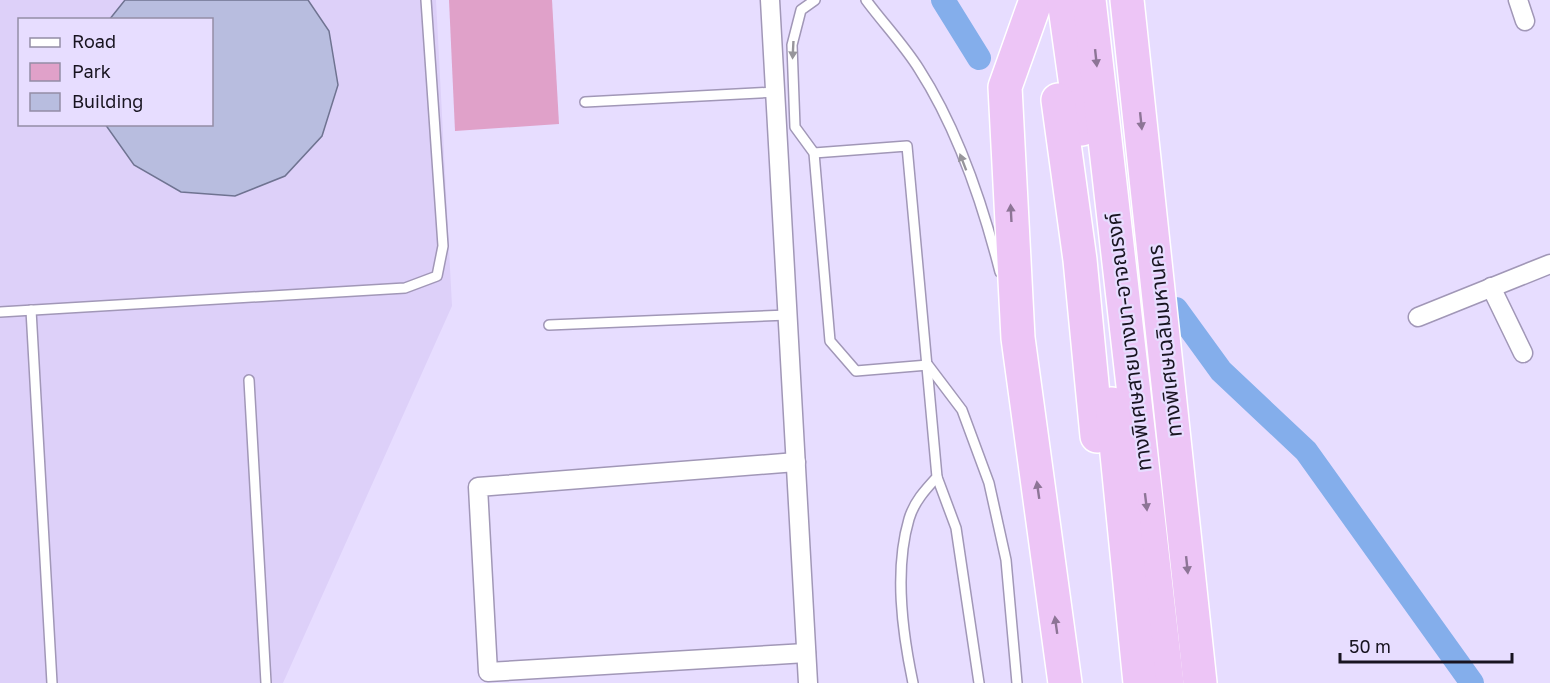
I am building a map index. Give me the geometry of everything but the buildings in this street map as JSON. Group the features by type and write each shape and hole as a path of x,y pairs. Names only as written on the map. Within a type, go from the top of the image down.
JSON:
{"highway":[{"path":"1036,0 1005,87 1018,338 1065,683"},
{"name":"ทางพิเศษสายบางนา-อาจณรงค์","path":"1045,0 1080,260 1121,683"},
{"path":"1064,0 1091,197 1140,683"},
{"name":"ทางพิเศษสายบางนา-อาจณรงค์","path":"1089,0 1167,683"},
{"name":"ทางพิเศษเฉลิมมหานคร","path":"1127,0 1200,683"}],"street":[{"path":"770,0 808,683"},
{"path":"1518,0 1525,21"},
{"path":"1418,317 1550,264"},
{"path":"1491,288 1523,353"},
{"path":"796,462 478,487 488,677 806,653"}],"lane":[{"path":"0,312 405,288 437,276 443,246 426,0"},
{"path":"815,0 801,10 792,45 795,127 814,153 830,341 856,371 928,365"},
{"path":"866,0 919,69 954,136 989,228 1003,283"},
{"path":"585,102 776,92"},
{"path":"814,153 907,146 937,477 956,528 979,683"},
{"path":"1006,294 1018,338"},
{"path":"31,310 52,683"},
{"path":"549,325 788,315"},
{"path":"928,365 962,410 989,483 1006,560 1017,683"},
{"path":"249,380 266,683"},
{"path":"913,683 902,598 903,550 909,517 920,495 937,477"}],"shaded area":[{"path":"0,0 436,0 452,306 283,683 0,683"}],"green space":[{"path":"449,0 552,0 559,124 455,131"}],"waterway":[{"path":"943,0 979,58"},
{"path":"1176,309 1221,371 1306,451 1472,683"}]}
